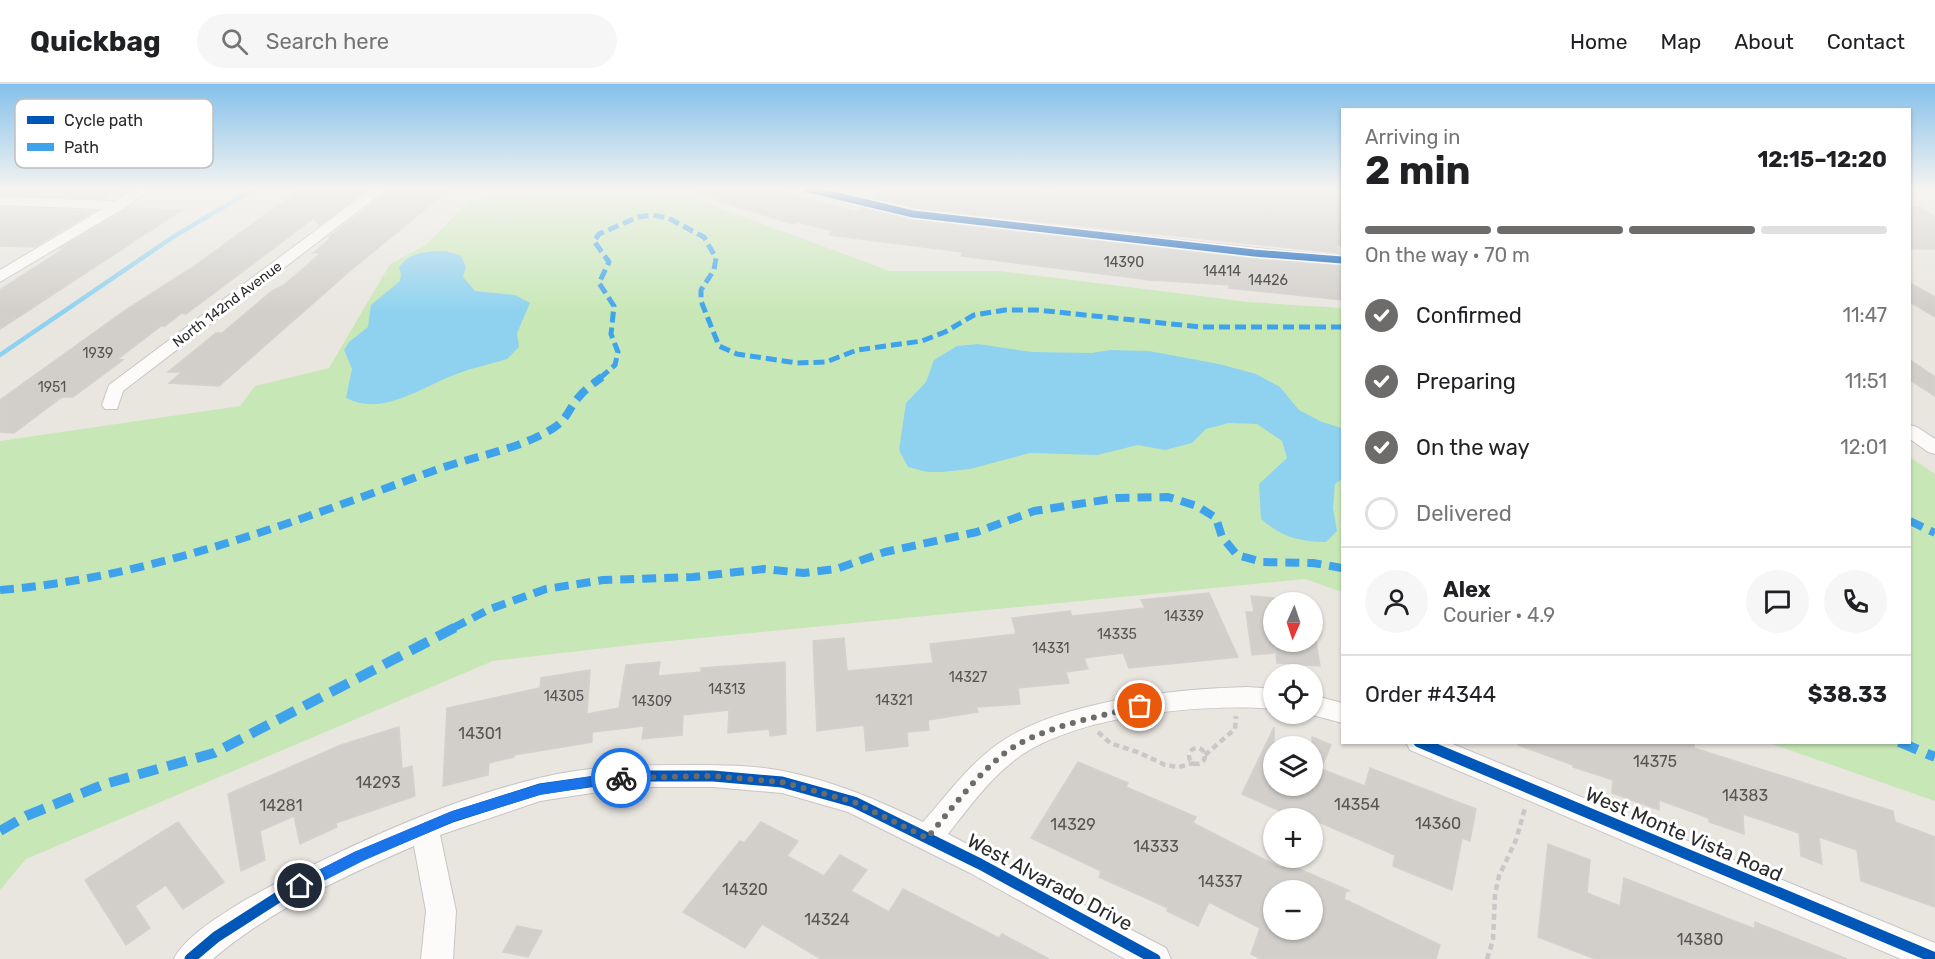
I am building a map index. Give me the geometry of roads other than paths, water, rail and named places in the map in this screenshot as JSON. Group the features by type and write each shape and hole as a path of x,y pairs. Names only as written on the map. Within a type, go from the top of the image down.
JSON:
{"street":[{"path":"0,278 78,230"},
{"name":"North 142nd Avenue","path":"111,405 116,389 326,230"},
{"path":"1048,230 1254,254 1341,260"},
{"path":"1911,432 1935,448"},
{"path":"927,838 985,772 1015,746 1058,727 1140,706 1232,697 1263,698"},
{"path":"1323,708 1341,713"},
{"name":"West Monte Vista Road","path":"1424,744 1935,958"},
{"name":"West Alvarado Drive","path":"190,959 216,937 280,896 359,856 452,817 540,789 631,776 713,776 782,782 854,802 980,864 1155,959"},
{"path":"426,828 441,910 437,959"}],"water":[{"path":"446,251 461,256 466,267 463,277 475,291 515,295 530,303 517,333 519,347 507,359 456,374 386,403 359,403 346,398 352,369 344,350 349,342 368,327 371,305 400,281 399,268 407,259 426,252"},
{"path":"978,344 1032,352 1149,351 1219,364 1256,374 1280,387 1299,410 1322,422 1341,428 1341,480 1335,484 1333,508 1337,531 1326,542 1307,541 1284,534 1261,519 1259,484 1287,458 1282,441 1257,424 1229,423 1206,429 1192,443 1165,450 1138,445 1097,455 1030,453 970,469 943,472 927,472 908,467 899,450 906,403 926,382 934,360 957,346"}],"waterway":[{"path":"0,355 185,230"}]}
